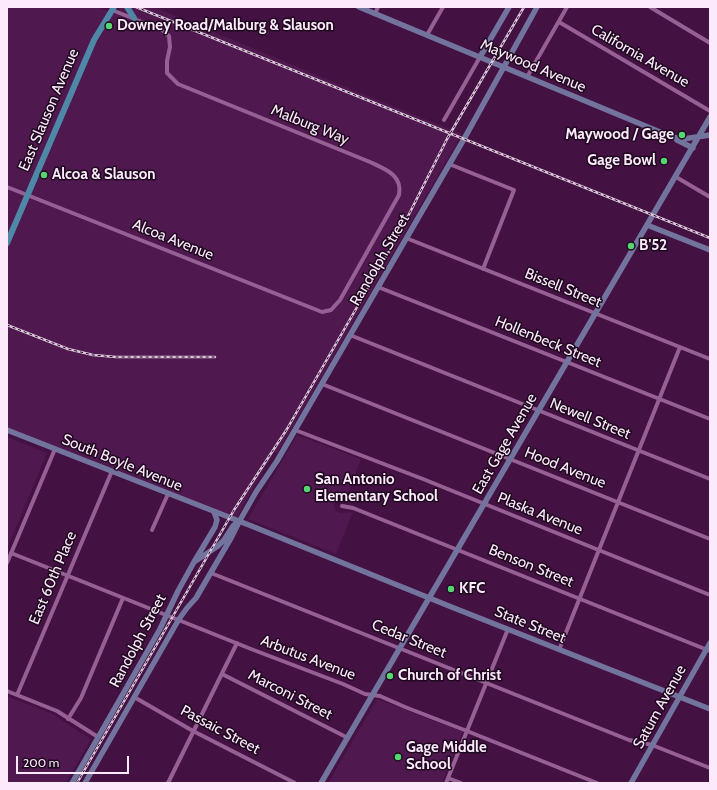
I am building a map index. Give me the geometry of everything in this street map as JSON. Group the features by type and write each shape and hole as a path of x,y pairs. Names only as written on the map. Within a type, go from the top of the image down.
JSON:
{"main road":[{"path":"127,7 134,18"},
{"name":"East Slauson Avenue","path":"7,243 94,40 111,9"}],"street":[{"name":"Maywood Avenue","path":"359,7 672,137 680,139 699,136"},
{"path":"375,14 378,7"},
{"path":"427,35 443,7"},
{"path":"444,120 509,7"},
{"name":"Randolph Street","path":"72,783 168,614 178,591 194,562 218,546 224,540 233,526 238,522 277,461 493,88 503,67 537,7"},
{"path":"527,77 567,7"},
{"path":"650,7 710,43"},
{"name":"Malburg Way","path":"111,9 162,30 169,36 170,47 167,61 167,73 178,84 370,162 391,172 399,182 399,195 340,300 331,310"},
{"name":"California Avenue","path":"558,22 710,111"},
{"name":"East Gage Avenue","path":"321,783 709,121"},
{"path":"699,136 710,134"},
{"path":"672,137 693,148"},
{"path":"449,164 514,190 483,269"},
{"path":"676,177 710,197"},
{"name":"Alcoa Avenue","path":"7,187 320,311 331,310"},
{"path":"647,225 710,250"},
{"name":"Bissell Street","path":"406,238 710,359"},
{"name":"Hollenbeck Street","path":"378,287 710,419"},
{"name":"Newell Street","path":"350,335 710,479"},
{"path":"559,650 680,347"},
{"name":"Hood Avenue","path":"322,384 710,539"},
{"name":"South Boyle Avenue","path":"7,430 229,518"},
{"name":"Plaska Avenue","path":"295,430 423,479 710,595"},
{"path":"7,563 56,450"},
{"name":"East 60th Place","path":"17,695 112,471"},
{"path":"152,530 168,494"},
{"name":"Benson Street","path":"342,506 353,508 708,650"},
{"path":"194,562 215,527 216,520 214,512"},
{"name":"State Street","path":"229,518 679,698 710,709"},
{"name":"Randolph Street","path":"85,783 179,619 193,601 211,573 237,528 238,522"},
{"name":"Arbutus Avenue","path":"11,553 123,598 168,614 237,643 340,682 365,694 380,696 596,783"},
{"name":"Cedar Street","path":"211,573 629,740 652,745 710,768"},
{"path":"68,719 81,698 123,598"},
{"path":"446,783 508,629"},
{"path":"168,783 237,643"},
{"name":"Saturn Avenue","path":"631,783 708,650 710,643"},
{"name":"Marconi Street","path":"222,674 348,738"},
{"path":"7,691 57,711 98,737"},
{"name":"Passaic Street","path":"134,697 193,731 295,783"},
{"path":"448,778 461,783"}],"shaded area":[{"path":"7,7 98,7 116,14 120,7 154,7 462,134 277,454 274,452 235,521 7,430"},
{"name":"San Antonio Elementary School","path":"297,435 361,459 345,500 339,499 334,504 335,510 339,513 353,512 336,554 248,519"},
{"path":"7,437 47,453 7,549"},
{"path":"7,696 55,715 91,739 66,783 7,783"},
{"name":"Gage Middle School","path":"377,699 463,732 442,783 328,783"}],"railway":[{"path":"136,7 710,238"},
{"path":"77,783 234,510 287,429 399,234 447,139 524,7"},
{"path":"7,325 68,349 93,355 116,357 215,357"}],"place":[{"name":"Downey Road/Malburg & Slauson","path":"109,26"},
{"name":"Maywood / Gage","path":"682,135"},
{"name":"Gage Bowl","path":"664,161"},
{"name":"Alcoa & Slauson","path":"44,175"},
{"name":"B'52","path":"631,246"},
{"name":"San Antonio Elementary School","path":"307,489"},
{"name":"KFC","path":"451,589"},
{"name":"Church of Christ","path":"390,676"},
{"name":"Gage Middle School","path":"398,757"}]}
